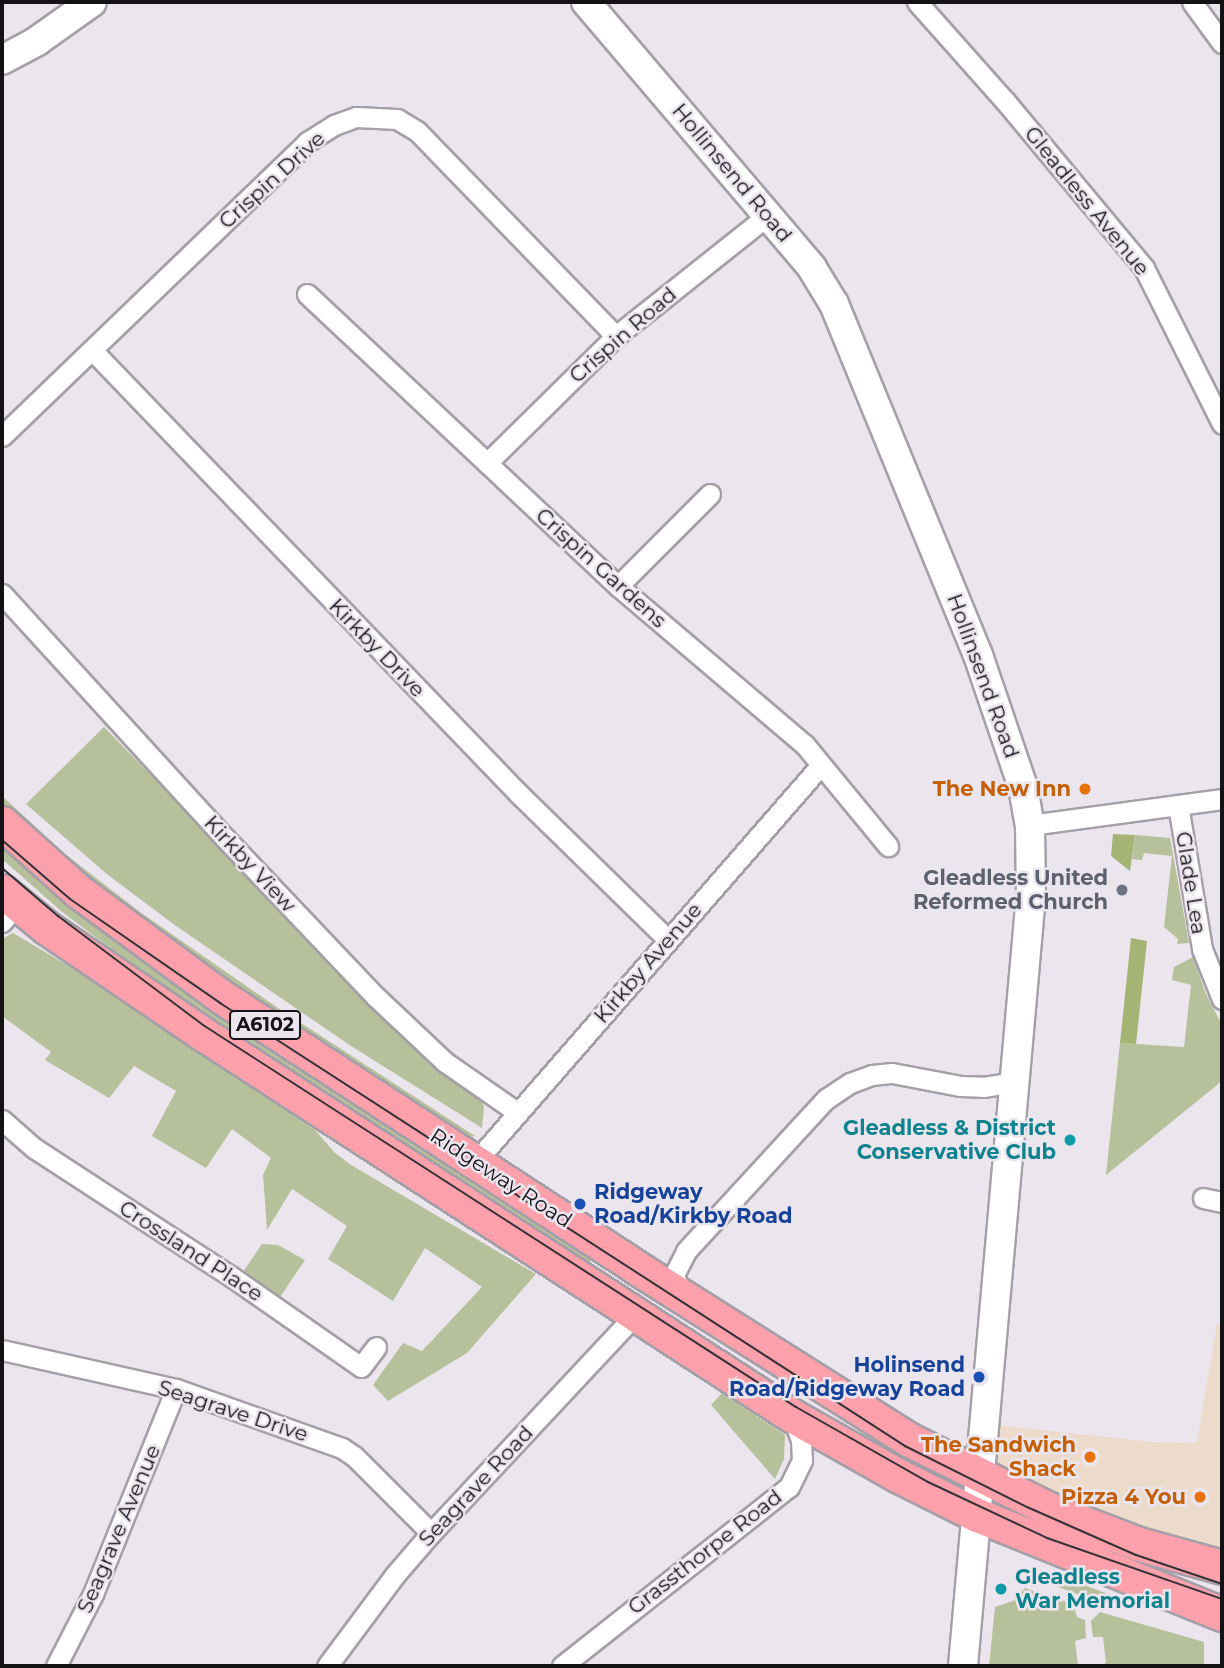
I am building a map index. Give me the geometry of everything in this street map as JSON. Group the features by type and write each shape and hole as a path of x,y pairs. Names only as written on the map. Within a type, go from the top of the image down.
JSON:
{"highway":[{"name":"Ridgeway Road","path":"2,823 78,891 148,945 476,1161 909,1440 1055,1512 1139,1544 1222,1567"},
{"name":"Ridgeway Road","path":"7,906 791,1415 899,1476 977,1515 1222,1614"}],"main road":[{"path":"2,60 37,41 92,2"},
{"name":"Hollinsend Road","path":"586,2 812,268 834,304 978,655 1023,787 1030,825 1031,895 963,1666"}],"street":[{"name":"Gleadless Avenue","path":"917,2 1005,101 1144,268 1217,397 1222,424"},
{"path":"1192,2 1222,43"},
{"name":"Crispin Drive","path":"2,436 307,142 334,125 356,117 397,119 417,131 616,336"},
{"name":"Crispin Road","path":"486,463 616,336 768,215"},
{"name":"Crispin Gardens","path":"307,294 618,586 789,730 888,846"},
{"name":"Kirkby Drive","path":"92,350 517,793 668,940"},
{"path":"618,586 710,495"},
{"name":"Kirkby View","path":"2,594 225,838 375,996 445,1062 517,1112"},
{"name":"Kirkby Avenue","path":"476,1161 821,765"},
{"path":"1030,825 1222,799"},
{"name":"Glade Lea","path":"1178,805 1202,949 1222,999"},
{"path":"681,1294 674,1280 675,1267 826,1099 850,1083 872,1075 892,1073 960,1086 984,1087 1013,1082"},
{"name":"Crossland Place","path":"2,1120 34,1148 232,1277 361,1367 376,1347"},
{"name":"Seagrave Road","path":"327,1666 394,1576 636,1314"},
{"name":"Seagrave Drive","path":"2,1350 176,1389 342,1448 354,1456 432,1533"},
{"name":"Seagrave Avenue","path":"56,1666 93,1594 176,1389"},
{"name":"Grassthorpe Road","path":"562,1666 789,1487 802,1460 802,1440 791,1415"}],"shaded area":[{"path":"1217,1324 1222,1329 1222,1587 1090,1546 979,1496 986,1424 1152,1442 1197,1443"}],"green space":[{"path":"104,727 436,1067 480,1096 484,1107 482,1128 351,1046 176,926 108,875 26,804"},
{"path":"2,796 65,854 140,912 278,1008 475,1136 465,1138 191,961 13,818 2,805"},
{"path":"1113,834 1135,835 1130,871 1111,856"},
{"path":"1135,835 1170,838 1189,943 1177,944 1178,939 1164,927 1172,856 1144,853 1142,860 1132,859"},
{"path":"2,846 69,904 594,1256 588,1265 134,966 61,911 2,859"},
{"path":"13,933 89,978 315,1130 334,1152 351,1165 536,1274 467,1353 388,1401 373,1385 403,1343 422,1351 482,1287 425,1248 393,1301 328,1259 347,1226 292,1189 267,1230 263,1175 271,1158 232,1129 206,1168 152,1136 176,1091 134,1066 109,1098 45,1060 51,1052 2,1016 2,939"},
{"path":"1131,938 1147,941 1136,1044 1120,1043"},
{"path":"1193,957 1205,992 1222,1025 1222,1081 1106,1175 1120,1043 1184,1047 1191,985 1172,980 1174,967"},
{"path":"262,1244 278,1245 305,1260 280,1297 243,1272"},
{"path":"722,1393 785,1435 784,1459 775,1479 711,1405"},
{"path":"1042,1570 1128,1601 1116,1608 1045,1580"},
{"path":"1025,1588 1073,1604 1077,1617 1085,1620 1086,1638 1075,1641 1078,1666 989,1666 995,1607 1013,1601"},
{"path":"1100,1612 1204,1642 1204,1666 1097,1666 1106,1663 1103,1637 1093,1637 1091,1621"}],"tram line":[{"path":"2,840 70,899 220,1003 905,1446 1027,1507 1136,1555 1222,1584"},
{"path":"2,868 58,916 203,1025 796,1407 928,1482 1047,1538 1222,1599"}],"place":[{"name":"The New Inn","path":"1085,789"},
{"name":"Gleadless United Reformed Church","path":"1122,890"},
{"name":"Gleadless & District Conservative Club","path":"1070,1140"},
{"name":"Ridgeway Road/Kirkby Road","path":"580,1204"},
{"name":"Holinsend Road/Ridgeway Road","path":"979,1377"},
{"name":"The Sandwich Shack","path":"1090,1457"},
{"name":"Pizza 4 You","path":"1200,1497"},
{"name":"Gleadless War Memorial","path":"1001,1589"}]}
